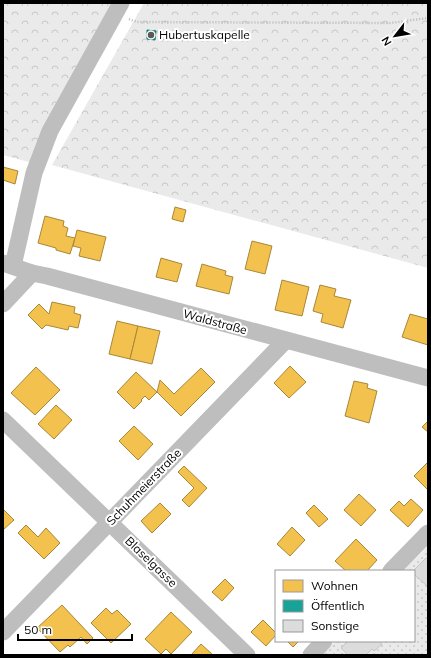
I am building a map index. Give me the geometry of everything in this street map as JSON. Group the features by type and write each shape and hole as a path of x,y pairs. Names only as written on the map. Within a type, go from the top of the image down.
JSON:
{"street":[{"path":"8,265 34,173 50,131 118,8"},
{"name":"Waldstraße","path":"8,265 32,273 428,378"},
{"path":"3,304 32,273"},
{"name":"Schuhmeierstraße","path":"3,632 285,341"},
{"name":"Blaselgasse","path":"3,420 247,655"},
{"path":"392,570 428,533"},
{"path":"311,655 323,642"}],"path":[{"path":"118,8 136,22 390,22 428,18"}],"green space":[{"path":"3,3 115,3 32,163 3,155"},
{"path":"144,3 428,3 428,268 52,165"},
{"path":"428,546 428,655 322,655 334,642 415,642 415,570 404,570"}],"building: Wohnen":[{"path":"3,167 18,171 15,184 3,180"},
{"path":"175,207 186,210 183,222 172,219"},
{"path":"45,216 64,221 63,226 68,228 66,236 75,238 70,254 38,243"},
{"path":"77,230 106,237 100,261 79,256 81,248 73,246"},
{"path":"252,241 272,246 265,274 245,269"},
{"path":"161,258 182,264 177,282 156,277"},
{"path":"202,264 226,271 225,275 233,277 229,294 196,286"},
{"path":"282,280 309,287 302,316 275,310"},
{"path":"320,285 336,289 334,296 351,300 343,328 321,322 323,314 313,311"},
{"path":"52,302 75,307 74,313 81,315 78,328 69,326 68,330 46,325 42,329 28,315 39,304 49,314"},
{"path":"410,314 428,319 428,345 402,337"},
{"path":"117,321 138,326 130,359 109,354"},
{"path":"138,326 160,331 152,364 130,359"},
{"path":"290,366 306,382 289,398 274,383"},
{"path":"36,367 60,390 35,415 11,393"},
{"path":"201,368 215,382 181,416 157,392 160,380 174,394"},
{"path":"136,372 157,392 149,400 145,396 134,409 117,392"},
{"path":"354,381 368,384 367,388 377,391 369,423 345,416"},
{"path":"56,405 72,420 54,439 38,424"},
{"path":"428,421 428,432 422,427"},
{"path":"134,426 153,444 138,460 119,441"},
{"path":"428,462 428,490 414,476"},
{"path":"184,466 207,488 189,507 182,500 194,488 178,472"},
{"path":"359,494 376,510 361,526 344,510"},
{"path":"411,499 423,510 408,527 390,510 399,501 404,506"},
{"path":"160,503 171,514 152,533 141,521"},
{"path":"314,505 328,519 319,527 306,513"},
{"path":"3,509 14,520 3,530"},
{"path":"26,525 38,537 46,528 60,543 44,559 18,533"},
{"path":"292,527 305,540 290,556 277,544"},
{"path":"356,539 377,560 368,570 345,570 335,561"},
{"path":"225,579 234,588 222,601 212,592"},
{"path":"62,605 93,638 87,644 81,637 70,647 68,645 60,652 37,628"},
{"path":"106,608 112,614 117,610 131,624 111,643 91,623"},
{"path":"171,612 192,632 171,654 166,649 161,654 145,639"},
{"path":"263,620 275,632 275,636 266,646 251,632"},
{"path":"288,642 298,642 293,647"},
{"path":"201,644 213,655 191,655"}],"building: Öffentlich":[{"name":"Hubertuskapelle","path":"147,30 156,31 155,40 147,39"}],"building: Sonstige":[{"path":"426,558 428,560 427,586 415,575 414,570"},
{"path":"347,642 380,642 382,644 374,651 372,649 366,655 348,655 341,648"}],"place":[{"name":"Hubertuskapelle","path":"151,35"}]}
